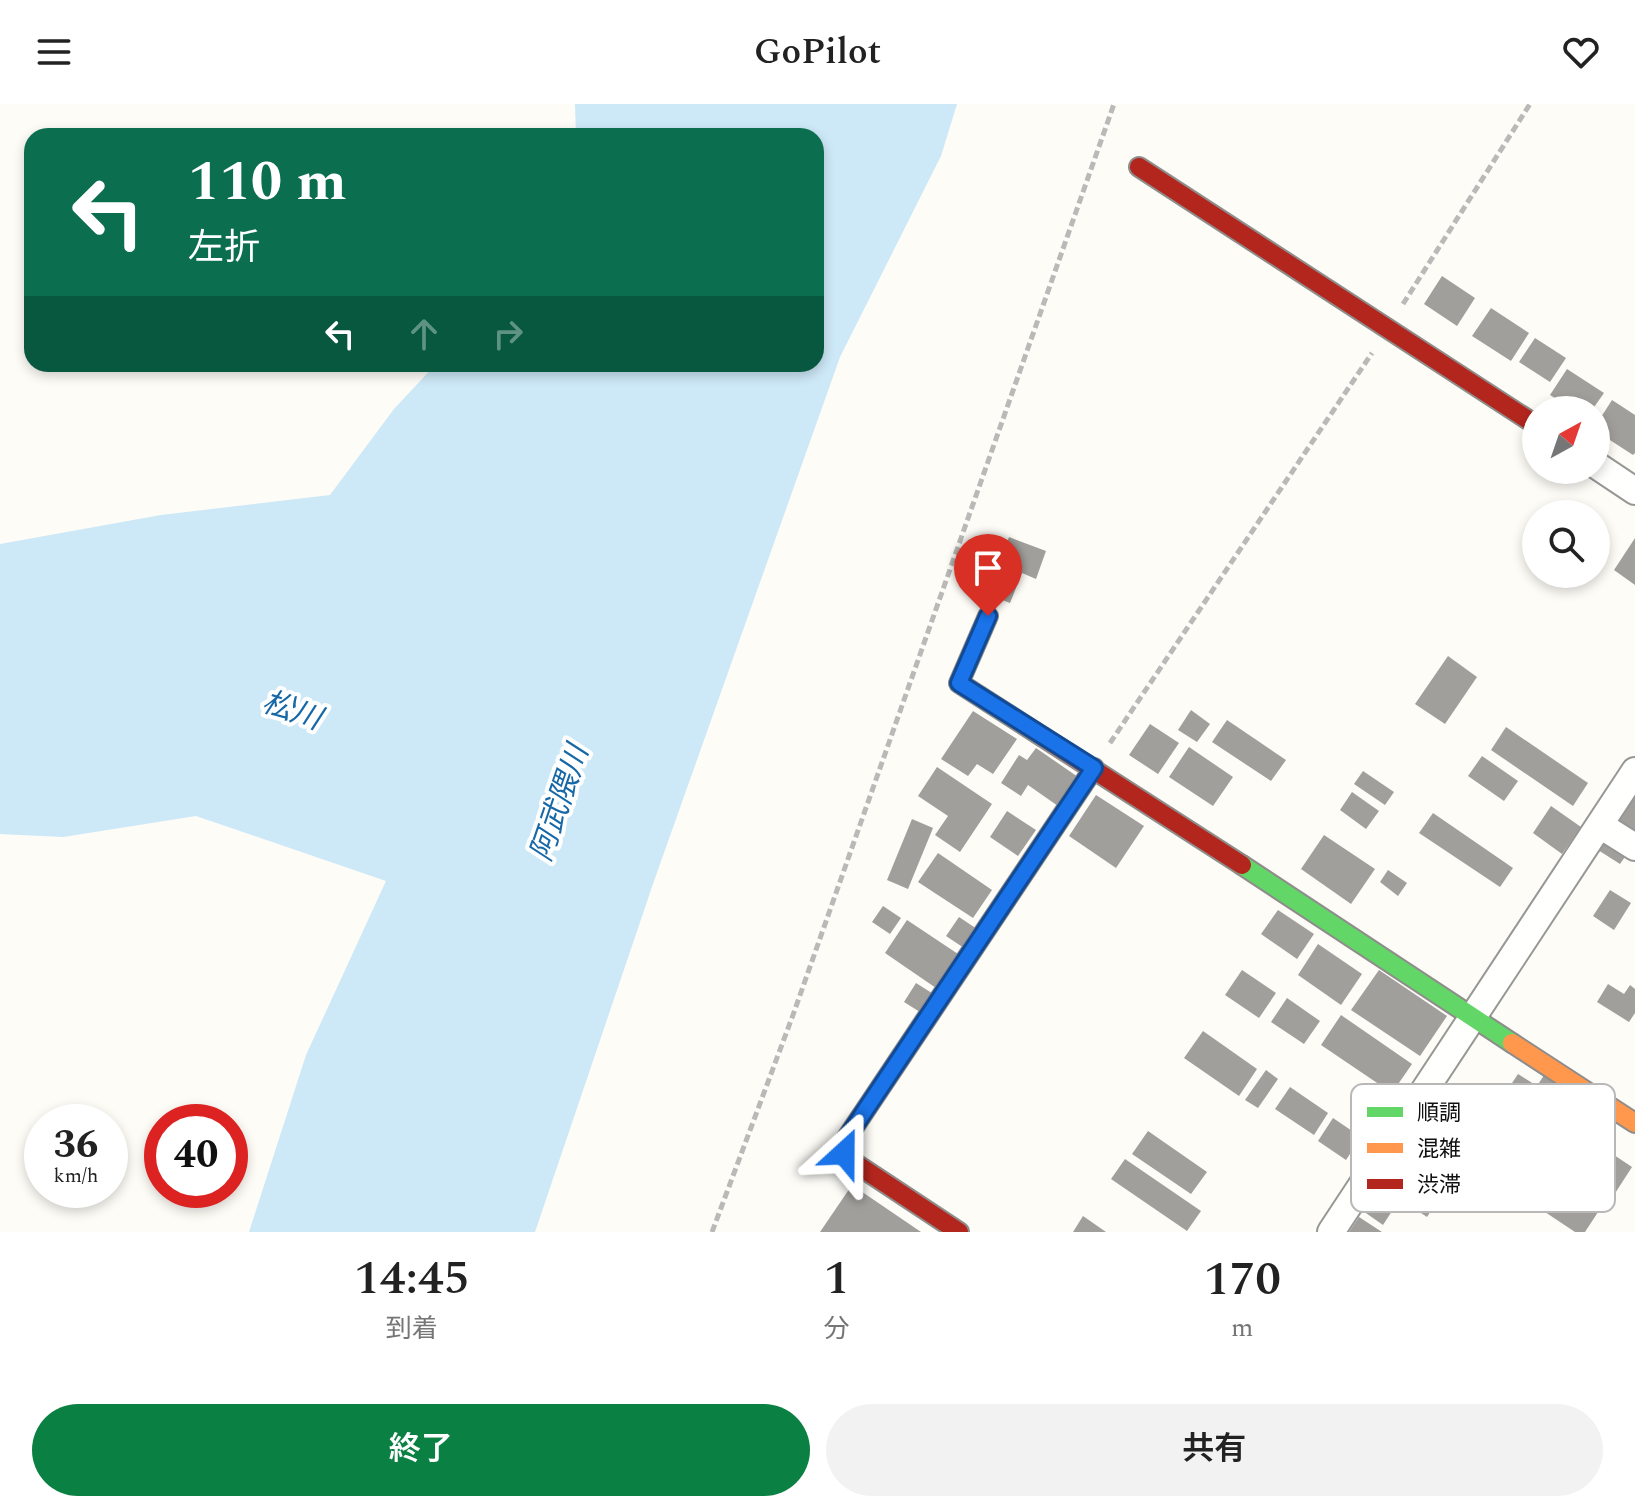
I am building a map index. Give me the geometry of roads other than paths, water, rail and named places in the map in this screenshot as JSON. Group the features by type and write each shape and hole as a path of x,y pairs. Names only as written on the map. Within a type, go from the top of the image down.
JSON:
{"street":[{"path":"1139,167 1522,416"},
{"path":"1610,474 1635,491"},
{"path":"988,616 959,683 1094,768 1574,1084"},
{"path":"959,1232 850,1160 844,1153 844,1142 1094,768"},
{"path":"1429,1084 1635,771"},
{"path":"1600,825 1635,847"},
{"path":"1615,1110 1635,1123"},
{"path":"1331,1232 1351,1202"}],"water":[{"path":"575,104 957,104 941,156 840,357 654,881 535,1232 249,1232 306,1055 386,881 196,816 63,837 0,834 0,544 161,515 330,495 394,409 429,372 824,372 824,128 576,128"}],"water label":[{"name":"松川","path":"292,710"},
{"name":"阿武隈川","path":"559,803"}]}
